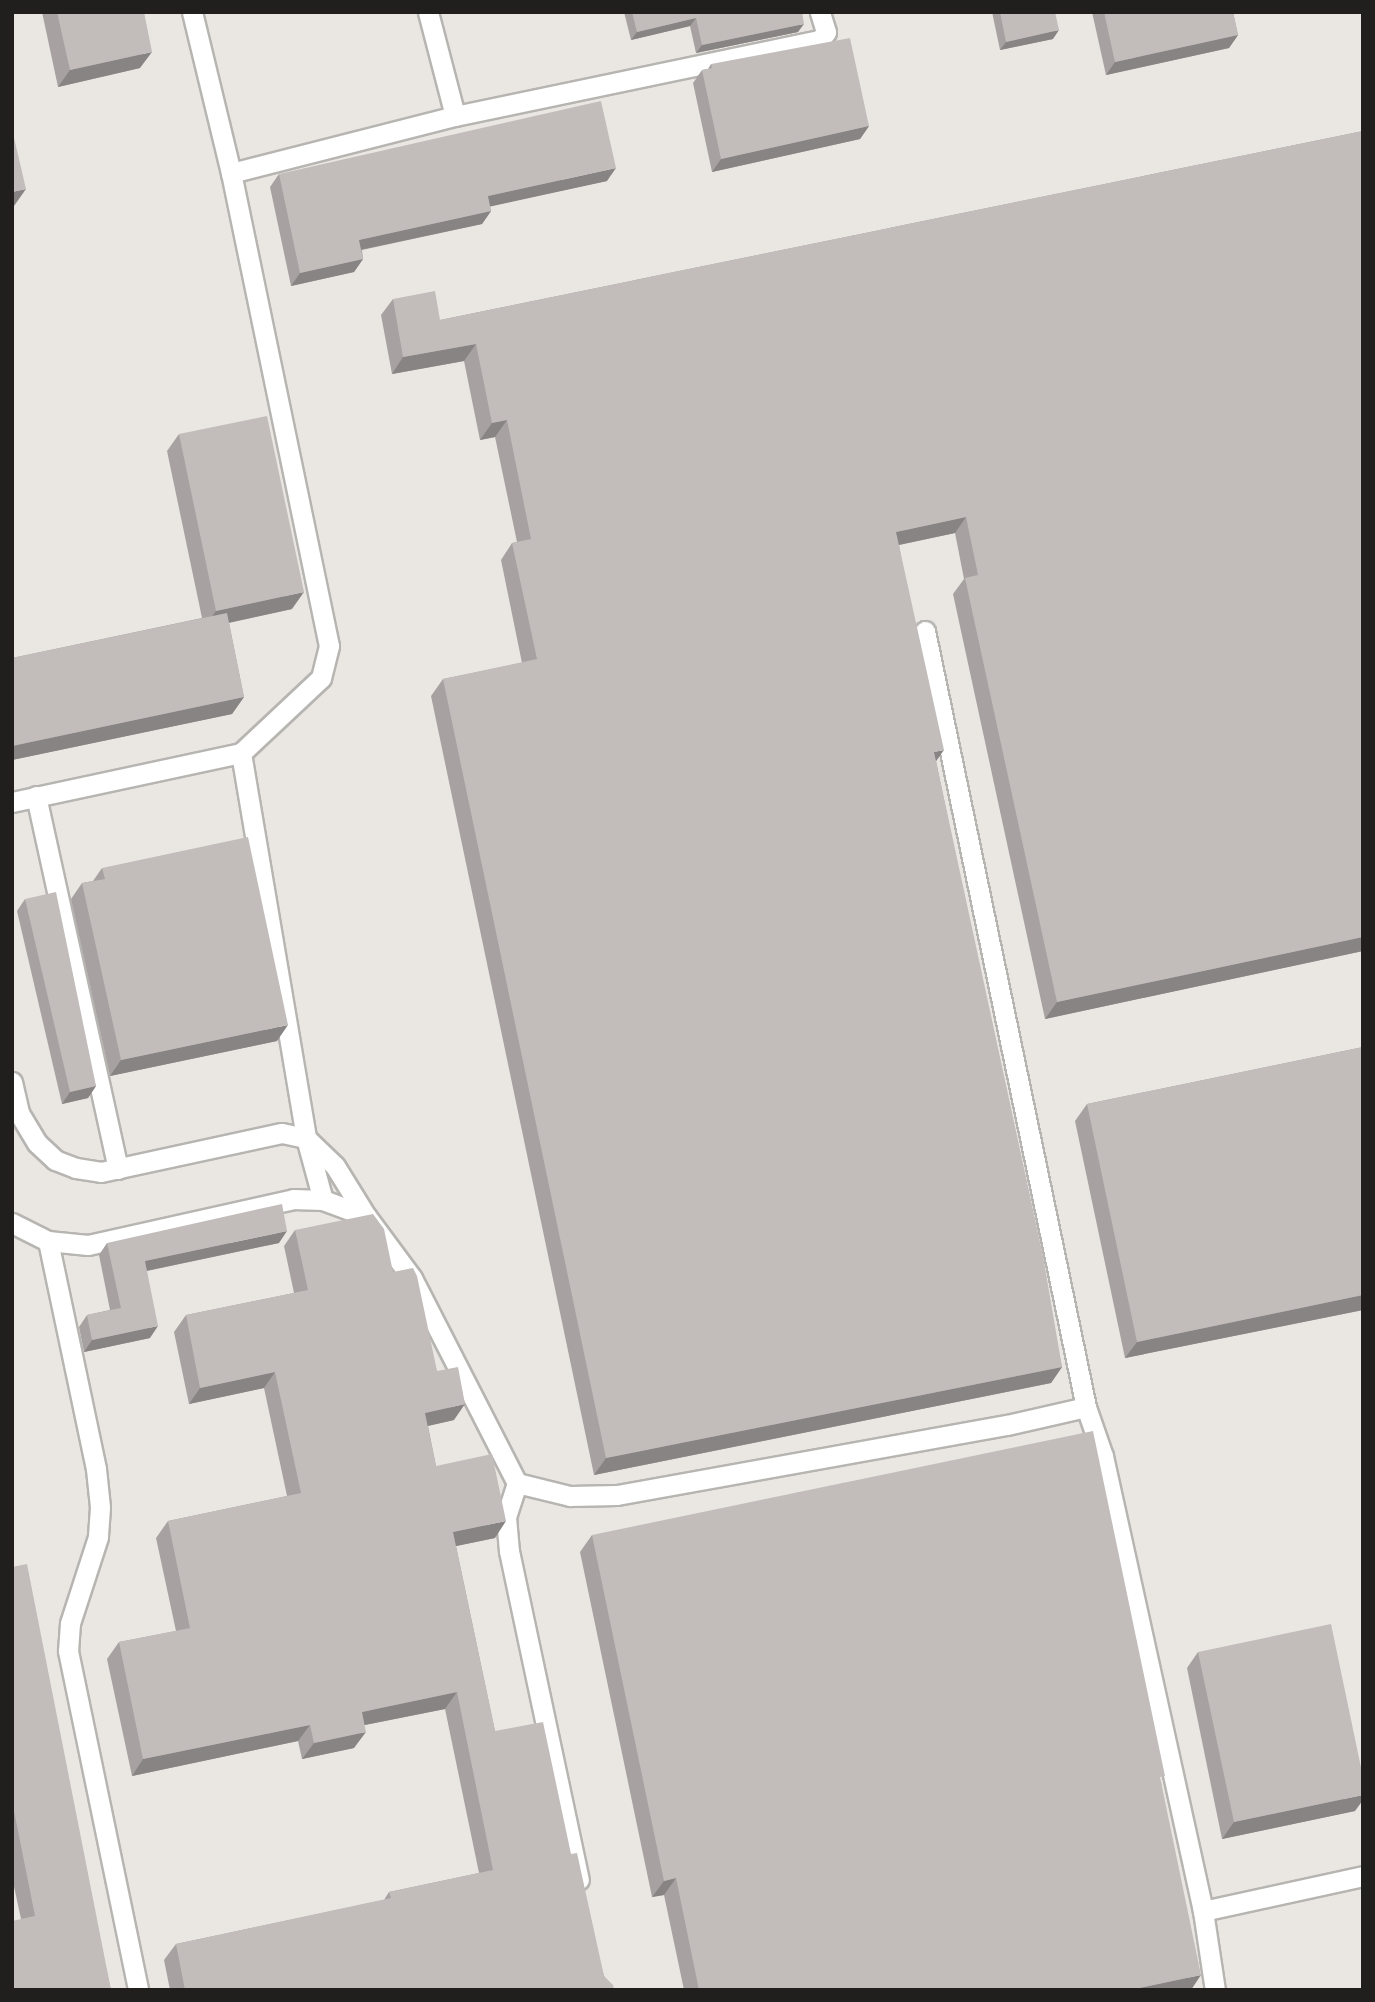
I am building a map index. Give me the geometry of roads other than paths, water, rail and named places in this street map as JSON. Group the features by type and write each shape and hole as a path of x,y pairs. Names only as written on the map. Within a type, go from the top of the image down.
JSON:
{"lane":[{"path":"12,802 241,753 321,678 329,646 231,173 192,12"},
{"path":"428,12 454,116"},
{"path":"231,173 454,116 820,40 826,32 820,12"},
{"path":"925,631 1086,1407 1103,1456 1203,1911 1215,1990"},
{"path":"241,753 306,1138 323,1200"},
{"path":"36,796 118,1169"},
{"path":"12,1082 16,1114 37,1143 55,1160 101,1172 282,1133 306,1138 335,1166 366,1216 412,1278 517,1483 506,1517 509,1551 584,1898"},
{"path":"12,1223 48,1241 88,1245 293,1199 323,1200 366,1216"},
{"path":"48,1241 96,1469 100,1507 98,1537 70,1623 68,1651 138,1990"},
{"path":"517,1483 570,1496 617,1495 1007,1425 1086,1407"},
{"path":"1203,1911 1363,1876"}]}
